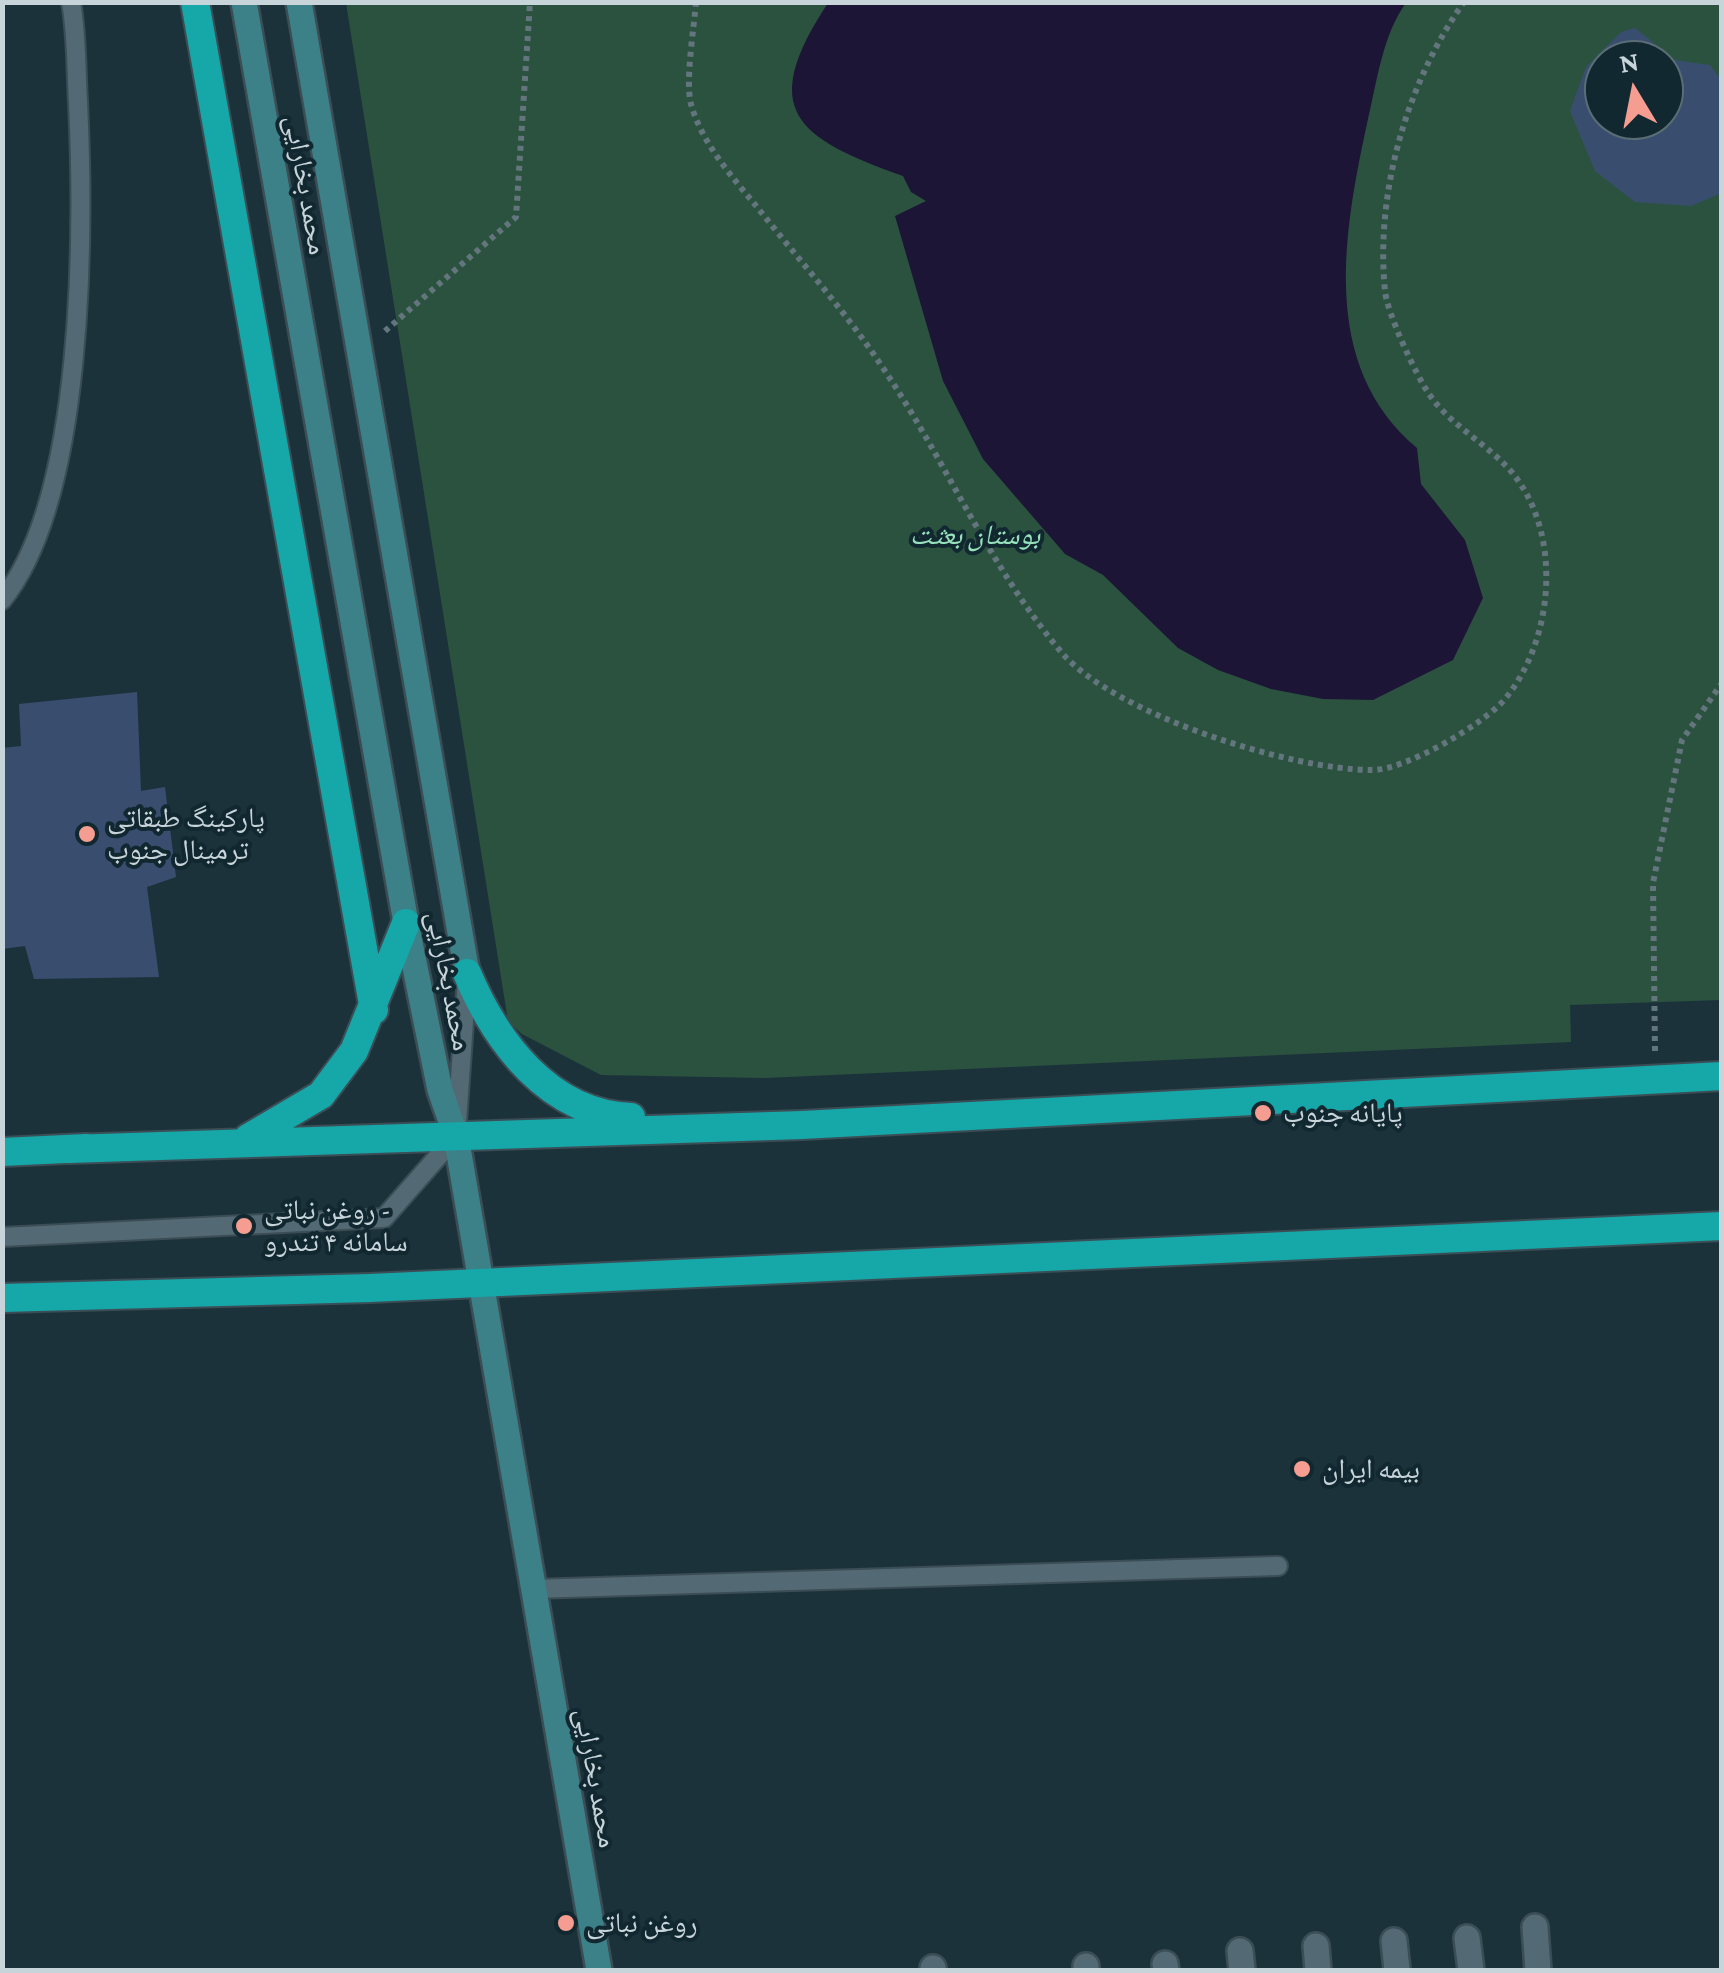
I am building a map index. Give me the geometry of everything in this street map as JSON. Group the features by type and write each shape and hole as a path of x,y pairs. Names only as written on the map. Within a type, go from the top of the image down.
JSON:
{"highway":[{"path":"195,2 374,1010"},
{"path":"2,1152 247,1139 321,1095 354,1052 406,923"},
{"path":"467,973 487,1020 517,1061 548,1085 608,1116 802,1125"},
{"path":"68,1149 802,1125 1722,1076"},
{"path":"2,1298 370,1288 1722,1226"}],"main road":[{"name":"محمد بخارایی","path":"244,2 406,923 440,1090 456,1136 482,1280 599,1970"},
{"name":"محمد بخارایی","path":"299,2 467,973"}],"street":[{"path":"1535,1927 1538,1970"},
{"path":"1468,1938 1470,1970"},
{"path":"1394,1940 1397,1970"}],"lane":[{"path":"6,589 36,539 62,449 81,284 80,134 71,2"},
{"path":"2,1237 384,1218 456,1136 467,973"},
{"path":"532,1589 1278,1566"}],"path":[{"path":"362,350 516,217 530,2"},
{"path":"696,2 690,103 722,164 881,364 1009,584 1067,658 1138,706 1215,740 1308,762 1377,770 1438,747 1504,700 1538,642 1546,598 1538,513 1516,476 1429,394 1385,297 1384,203 1431,51 1464,2"},
{"path":"1655,1077 1653,883 1682,740 1722,683"}],"green space":[{"name":"بوستان بعثت","path":"346,3 1721,3 1721,1000 1570,1005 1571,1042 765,1078 601,1075 522,1034 508,1021"}],"shaded area":[{"path":"828,3 1406,3 1382,58 1359,162 1347,250 1346,294 1352,337 1364,377 1385,415 1417,448 1421,484 1465,540 1483,598 1453,660 1373,700 1323,699 1271,689 1218,670 1178,648 1103,575 1065,554 983,459 943,381 895,216 926,201 911,192 903,176 836,148 814,133 799,115 792,95 795,70 806,40"}],"building":[{"path":"1635,28 1650,40 1613,40 1621,32"},
{"path":"1684,61 1710,65 1722,81 1722,193 1691,206 1635,202 1595,171 1570,111 1584,72 1584,140 1684,140"},
{"name":"پارکینگ طبقاتی ترمینال جنوب","path":"137,692 141,791 165,787 176,877 147,887 159,977 34,979 25,946 2,949 2,748 21,746 19,704"}],"place":[{"name":"پارکینگ طبقاتی ترمینال جنوب","path":"87,834"},
{"name":"پایانه جنوب","path":"1263,1113"},
{"name":"روغن نباتی - سامانه ۴ تندرو","path":"244,1226"},
{"name":"بیمه ایران","path":"1302,1469"},
{"name":"روغن نباتی","path":"566,1923"}]}
